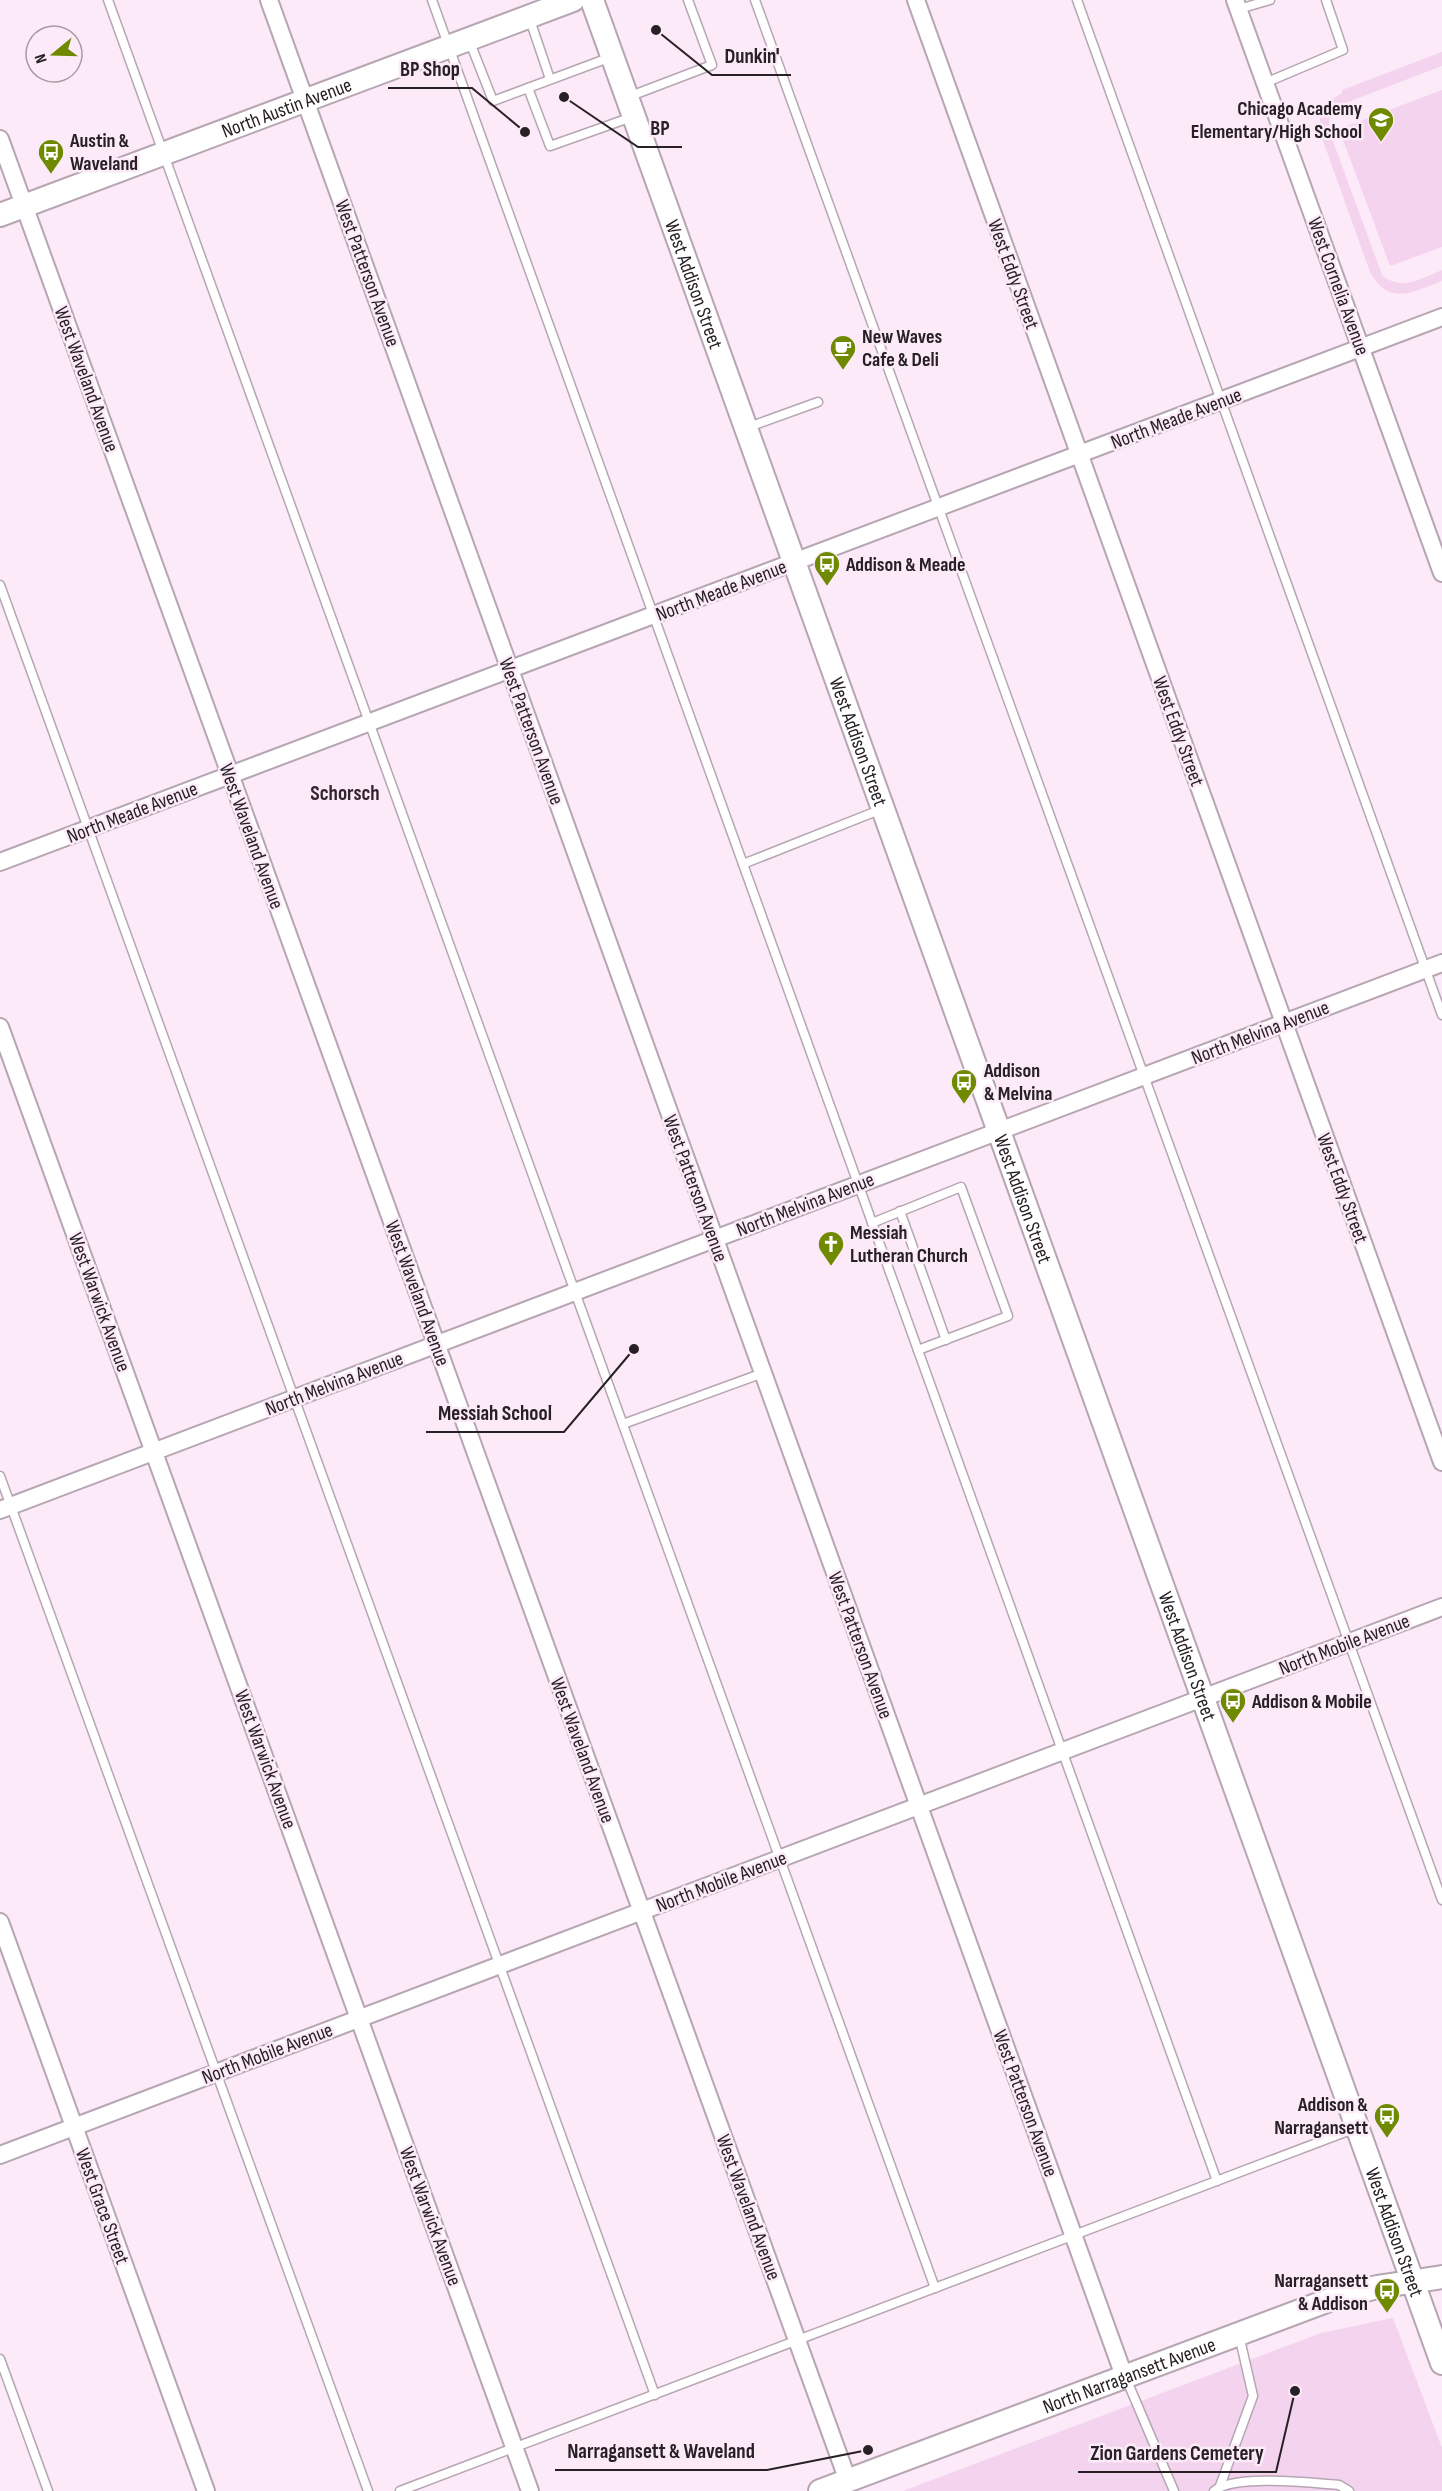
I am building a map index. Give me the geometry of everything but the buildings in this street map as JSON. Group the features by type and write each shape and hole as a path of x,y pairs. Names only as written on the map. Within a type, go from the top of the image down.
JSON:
{"street":[{"name":"West Patterson Avenue","path":"269,0 1124,2376"},
{"name":"North Austin Avenue","path":"0,215 573,0"},
{"name":"West Addison Street","path":"592,0 1442,2363"},
{"name":"West Eddy Street","path":"916,0 1442,1462"},
{"name":"West Cornelia Avenue","path":"1237,5 1442,573"},
{"name":"West Waveland Avenue","path":"0,139 848,2481"},
{"name":"North Meade Avenue","path":"0,862 1442,317"},
{"name":"North Melvina Avenue","path":"5,1508 1442,963"},
{"name":"West Warwick Avenue","path":"0,1028 530,2491"},
{"name":"North Mobile Avenue","path":"0,2155 1442,1607"},
{"name":"West Grace Street","path":"0,1922 206,2491"},
{"name":"North Narragansett Avenue","path":"820,2491 1332,2299 1412,2280 1442,2277"}],"lane":[{"path":"108,0 935,2288"},
{"path":"432,0 493,101 612,56"},
{"path":"528,88 550,146 712,65 688,0"},
{"path":"755,0 1442,1900"},
{"path":"1077,0 1442,1015"},
{"path":"1237,5 1270,0"},
{"path":"1265,83 1343,50 1326,0"},
{"path":"528,17 550,79"},
{"path":"459,43 654,616 1217,2181"},
{"path":"746,428 818,402"},
{"path":"0,585 655,2395"},
{"path":"743,864 882,809"},
{"path":"872,1222 961,1187 1008,1316 918,1350"},
{"path":"900,1211 946,1340"},
{"path":"623,1424 763,1373"},
{"path":"0,1476 5,1508 216,2073 368,2491"},
{"path":"400,2491 1357,2128"},
{"path":"1217,2489 1253,2396 1239,2333"},
{"path":"0,2359 48,2491"},
{"path":"1124,2376 1174,2491"},
{"path":"1217,2489 1262,2480 1338,2485 1349,2491"}],"shaded area":[{"path":"1442,52 1442,66 1340,105 1329,120 1330,133 1382,275 1397,283 1404,283 1419,280 1442,270 1442,281 1411,292 1393,293 1377,283 1370,272 1321,135 1321,116 1327,105 1342,93 1342,90"},
{"path":"1442,90 1442,247 1390,266 1339,129"},
{"path":"1393,2318 1442,2448 1442,2491 903,2491 1321,2333"}],"place":[{"name":"Dunkin'","path":"656,30"},
{"name":"BP","path":"564,97"},
{"name":"BP Shop","path":"525,132"},
{"name":"Chicago Academy Elementary/High School","path":"1381,143"},
{"name":"Austin & Waveland","path":"51,175"},
{"name":"New Waves Cafe & Deli","path":"843,371"},
{"name":"Addison & Meade","path":"827,587"},
{"name":"Addison & Melvina","path":"964,1105"},
{"name":"Messiah Lutheran Church","path":"831,1267"},
{"name":"Messiah School","path":"634,1349"},
{"name":"Addison & Mobile","path":"1233,1724"},
{"name":"Addison & Narragansett","path":"1387,2139"},
{"name":"Narragansett & Addison","path":"1387,2314"},
{"name":"Zion Gardens Cemetery","path":"1295,2391"},
{"name":"Narragansett & Waveland","path":"868,2450"}],"district":[{"name":"Schorsch","path":"345,793"}]}
